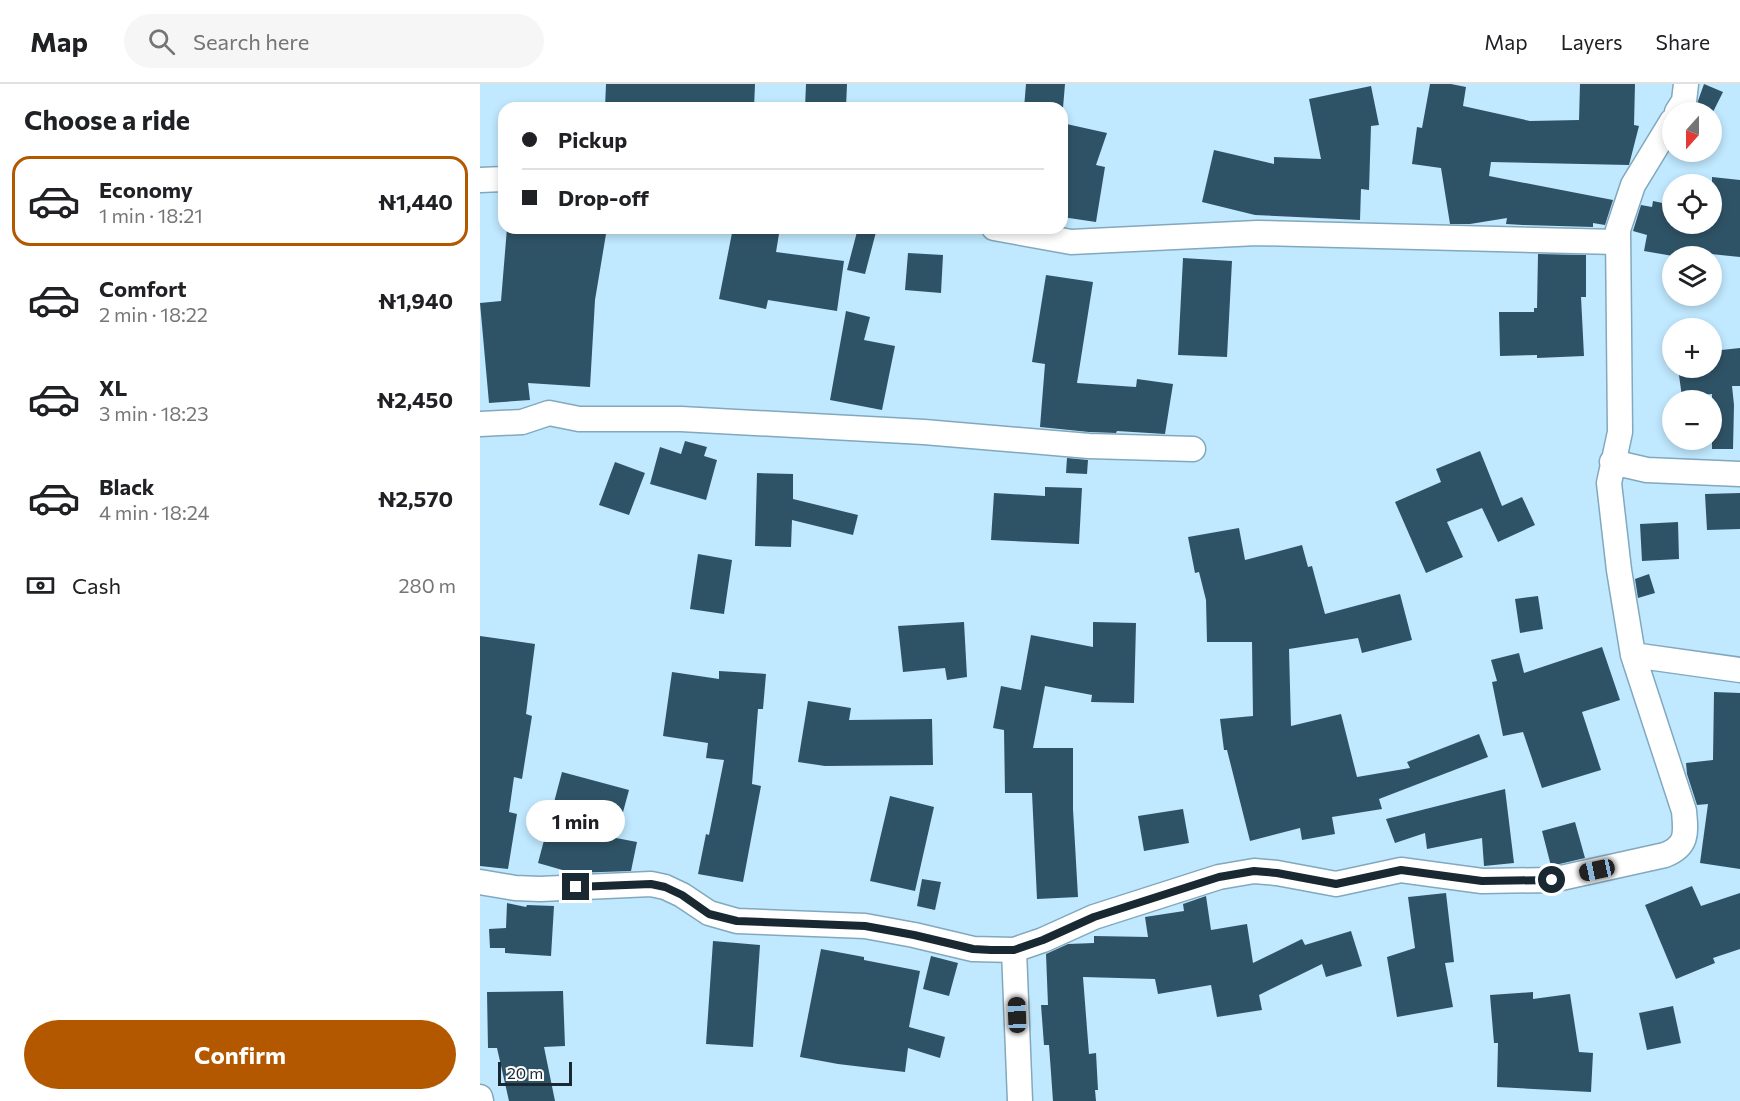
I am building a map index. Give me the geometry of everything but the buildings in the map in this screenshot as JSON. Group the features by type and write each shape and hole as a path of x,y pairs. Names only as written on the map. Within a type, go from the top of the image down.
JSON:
{"street":[{"path":"1683,102 1686,84"},
{"path":"480,882 515,888 540,889 651,884 665,887 682,895 709,914 737,921 865,926 973,949 1014,950 1106,913 1219,877 1254,871 1336,884 1401,870 1482,881 1552,880 1676,851 1685,835 1684,811 1633,655 1619,570 1609,483 1620,432 1618,230 1633,185 1662,137"},
{"path":"480,180 498,179"},
{"path":"1027,234 1071,242 1257,233 1617,242"},
{"path":"480,424 522,422 549,413 579,419 681,419 924,432 1089,446 1193,449"},
{"path":"1612,462 1647,470 1740,474"},
{"path":"1633,655 1740,670"},
{"path":"1014,950 1020,1101"}],"route":[{"path":"576,887 651,884 665,887 682,895 709,914 737,921 865,926 973,949 1014,950 1043,940 1094,917 1219,877 1254,871 1336,884 1401,870 1482,881 1552,880"}]}
